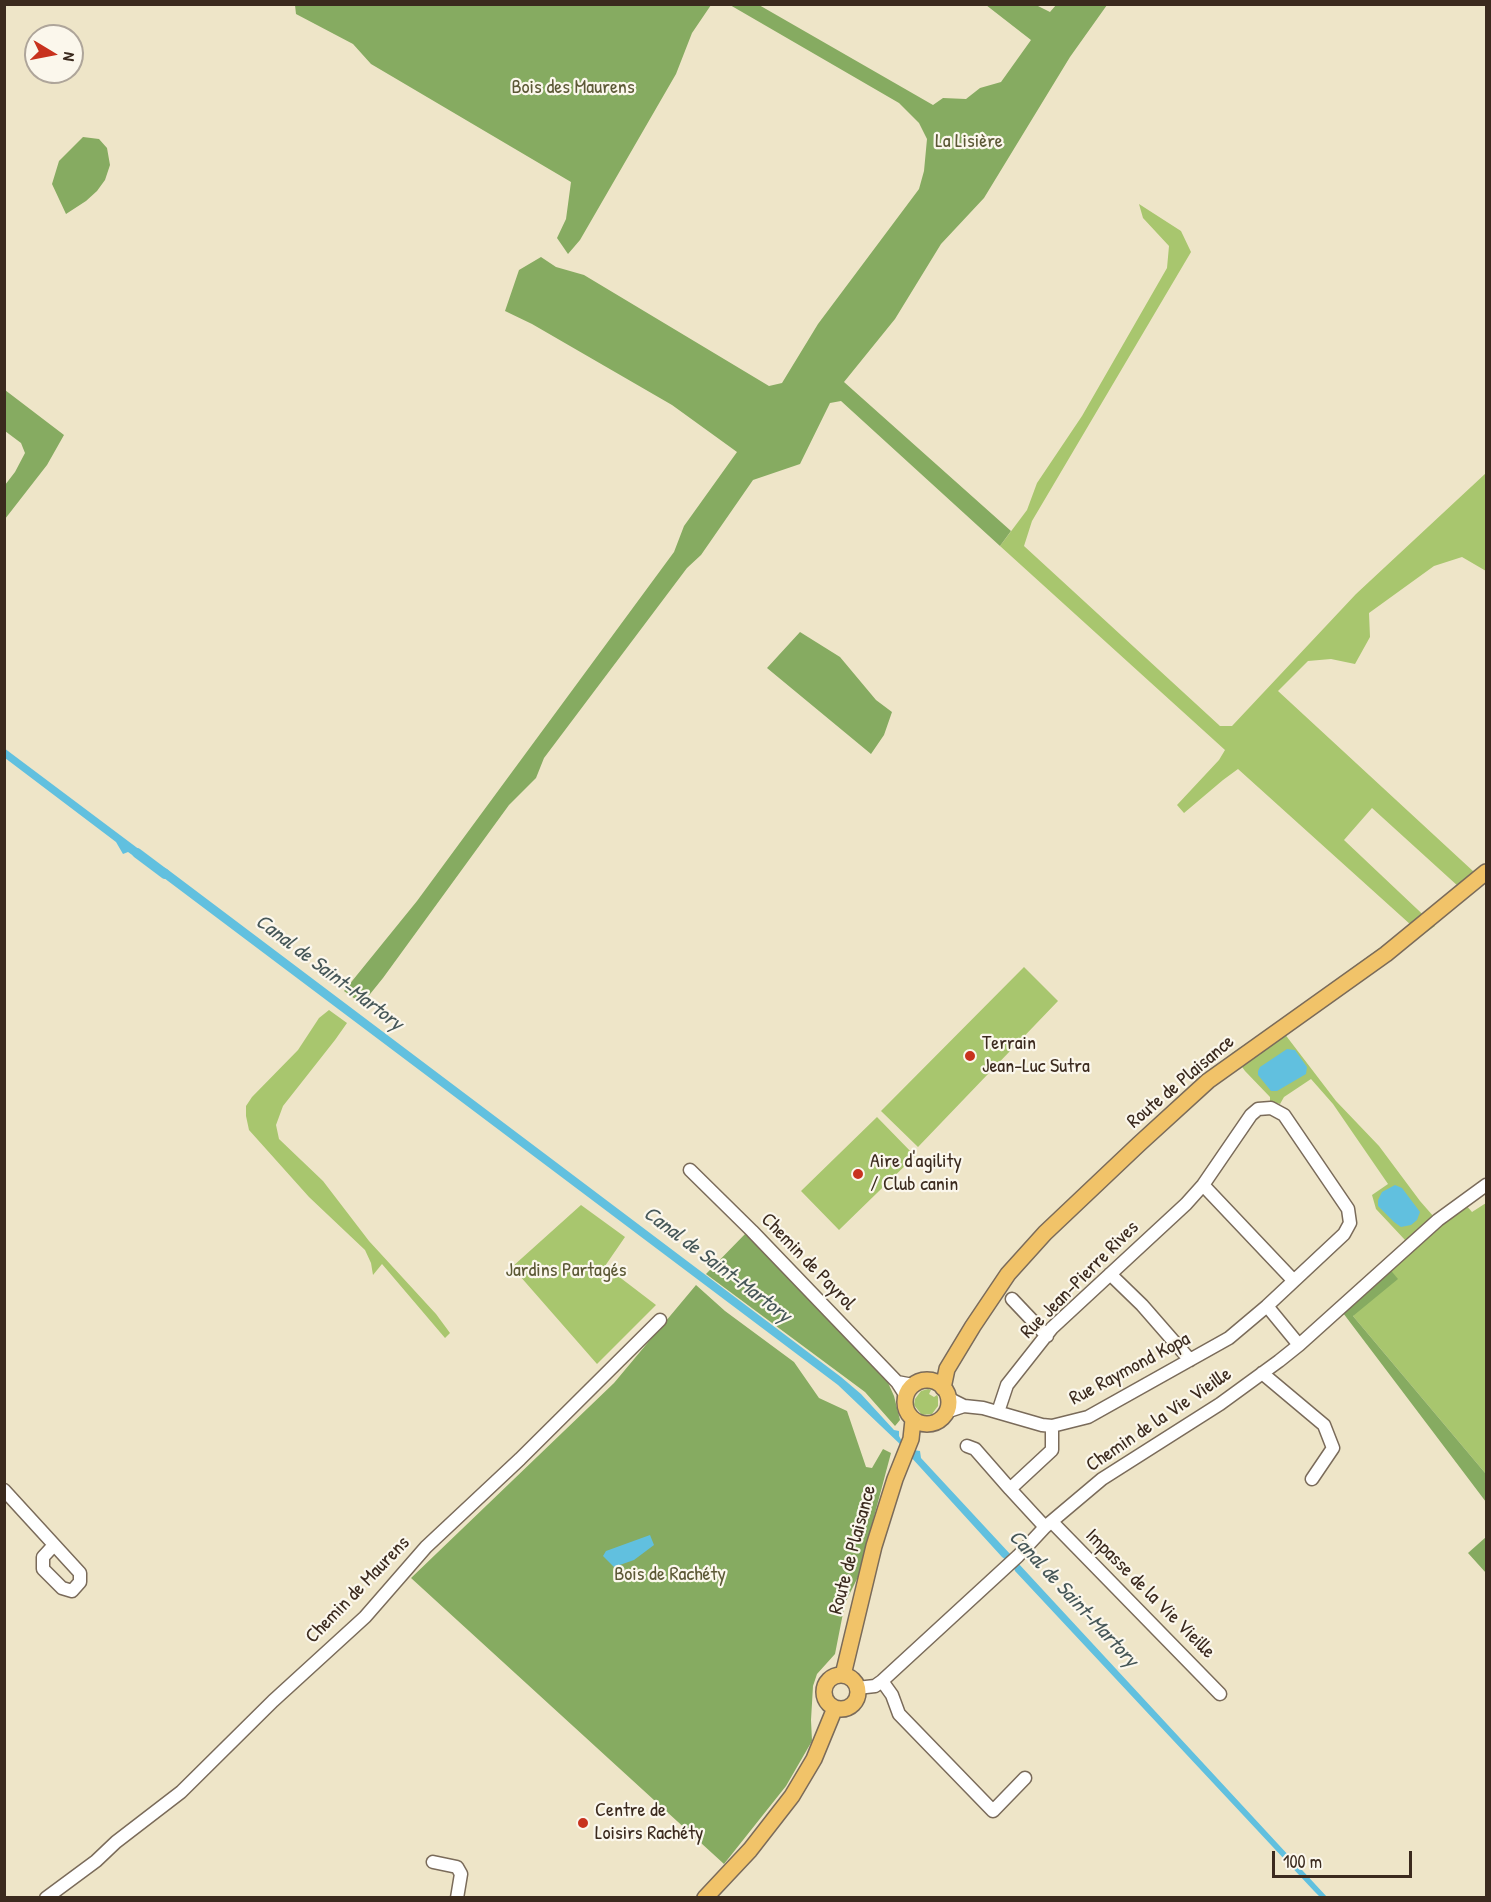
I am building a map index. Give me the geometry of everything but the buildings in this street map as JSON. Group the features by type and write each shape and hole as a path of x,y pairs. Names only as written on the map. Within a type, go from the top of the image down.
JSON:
{"main road":[{"name":"Route de Plaisance","path":"942,1395 947,1369 995,1292 1022,1257 1170,1115 1229,1066 1386,954 1486,872"},
{"path":"920,1382 942,1395 940,1419 934,1423 918,1422 906,1409 910,1390 920,1382"},
{"name":"Route de Plaisance","path":"843,1676 873,1545 918,1422"},
{"path":"843,1676 852,1680 857,1688 854,1703 845,1708 835,1708 827,1701 824,1691 832,1678 843,1676"},
{"path":"705,1898 750,1850 792,1796 814,1759 835,1708"}],"street":[{"name":"Rue Jean-Pierre Rives","path":"998,1412 1007,1385 1047,1336 1186,1204 1203,1185 1251,1115 1258,1109 1271,1108 1284,1115 1348,1209 1350,1222 1344,1234 1293,1280"},
{"name":"Chemin de Payrol","path":"690,1170 897,1382 910,1390"},
{"path":"1203,1185 1293,1280"},
{"name":"Chemin de la Vie Vieille","path":"857,1688 875,1686 882,1682 1048,1525 1102,1479 1220,1404 1299,1345 1438,1220 1486,1185"},
{"path":"1110,1274 1142,1305 1190,1360"},
{"name":"Rue Raymond Kopa","path":"942,1395 964,1406 983,1408 1042,1425 1052,1426 1088,1417 1229,1338 1267,1306 1293,1280"},
{"path":"1012,1299 1047,1336"},
{"path":"1267,1306 1299,1345"},
{"name":"Chemin de Maurens","path":"46,1898 182,1792 273,1701 365,1617 426,1547 520,1459 660,1320"},
{"path":"1262,1373 1324,1425 1333,1448 1312,1479"},
{"path":"1010,1489 1052,1450 1052,1426"},
{"name":"Impasse de la Vie Vieille","path":"967,1446 975,1449 1010,1489 1221,1694"},
{"path":"4,1490 80,1573 80,1582 72,1590 62,1588 43,1569 43,1557 54,1545"},
{"path":"882,1682 892,1695 899,1714 993,1811 1025,1778"},
{"path":"433,1862 457,1867 461,1874 457,1898"}],"green space":[{"name":"Bois des Maurens","path":"295,4 711,5 692,33 676,74 580,240 568,254 557,238 566,219 571,182 371,64 353,44 296,14"},
{"name":"La Lisière","path":"730,5 759,5 933,105 943,98 966,99 980,88 1001,82 1031,40 986,5 1036,5 1050,12 1056,5 1107,5 1070,57 984,198 941,244 895,319 844,382 1011,531 1000,546 841,401 830,403 800,464 753,480 701,555 687,568 544,758 536,778 509,805 362,1004 344,991 417,901 674,552 684,526 737,452 672,405 532,324 505,311 519,270 541,257 556,267 584,275 769,386 782,383 818,324 919,189 924,171 927,139 919,123 899,103"},
{"path":"83,137 99,139 107,148 110,165 105,180 97,191 66,214 52,184 59,161"},
{"path":"1139,204 1181,231 1191,252 1032,521 1024,546 1220,726 1232,726 1356,594 1486,473 1486,571 1462,557 1434,566 1369,613 1370,637 1355,664 1331,659 1308,661 1278,691 1474,872 1459,887 1372,808 1344,840 1435,926 1284,1033 1336,1101 1379,1146 1434,1217 1459,1197 1472,1212 1486,1203 1486,1474 1353,1316 1383,1261 1405,1240 1376,1209 1372,1195 1388,1184 1333,1104 1311,1079 1284,1097 1280,1104 1270,1101 1270,1097 1245,1071 1232,1053 1411,925 1238,769 1184,813 1177,805 1219,760 1225,750 1000,546 1027,510 1037,483 1082,416 1167,268 1169,246 1143,218"},
{"path":"5,390 64,435 47,465 5,519 5,485 25,453 21,443 5,431"},
{"path":"800,632 840,657 876,700 892,712 884,735 871,754 767,668"},
{"name":"Terrain Jean-Luc Sutra","path":"1024,967 1058,1001 918,1147 881,1111"},
{"path":"329,1010 347,1023 283,1106 276,1125 279,1139 323,1181 369,1241 436,1314 450,1333 445,1338 382,1264 373,1275 365,1250 309,1197 249,1130 246,1106 252,1097 298,1050 319,1018"},
{"name":"Aire d'agility / Club canin","path":"877,1117 915,1156 839,1230 801,1191"},
{"name":"Jardins Partagés","path":"581,1205 625,1237 605,1266 656,1305 597,1364 512,1267"},
{"path":"747,1232 885,1376 894,1396 900,1420 895,1426 865,1392 706,1274"},
{"path":"1383,1261 1398,1279 1353,1316 1486,1474 1486,1502 1337,1305"},
{"name":"Bois de Rachéty","path":"696,1285 725,1311 794,1362 819,1398 847,1411 866,1467 872,1468 883,1449 891,1453 858,1577 845,1603 835,1654 817,1674 813,1686 812,1741 786,1786 724,1864 411,1578 614,1383"},
{"path":"931,1390 929,1394 934,1397 937,1395 938,1406 932,1414 922,1415 914,1405 915,1399 921,1391"},
{"path":"1486,1537 1486,1573 1468,1553"}],"water":[{"path":"4,748 144,853 148,857 147,860 142,862 128,852 123,854 116,842 5,758"},
{"path":"155,863 167,869 841,1377 861,1394 894,1430 899,1431 902,1446 838,1385 164,878 153,867"},
{"path":"1287,1049 1295,1050 1307,1067 1306,1074 1277,1091 1271,1091 1258,1075 1258,1071 1260,1067"},
{"path":"1395,1185 1402,1188 1420,1212 1417,1220 1411,1225 1401,1227 1378,1206 1382,1192"},
{"path":"913,1450 920,1451 921,1458 1011,1555 1006,1560 910,1456"},
{"path":"650,1535 654,1545 634,1560 614,1567 603,1556 606,1551"},
{"path":"1018,1563 1327,1897 1320,1897 1314,1891 1015,1571 1013,1565"}],"waterway":[{"name":"Canal de Saint-Martory","path":"137,853 165,874"}],"place":[{"name":"Terrain Jean-Luc Sutra","path":"970,1056"},
{"name":"Aire d'agility / Club canin","path":"858,1174"},
{"name":"Centre de Loisirs Rachéty","path":"583,1823"}]}
